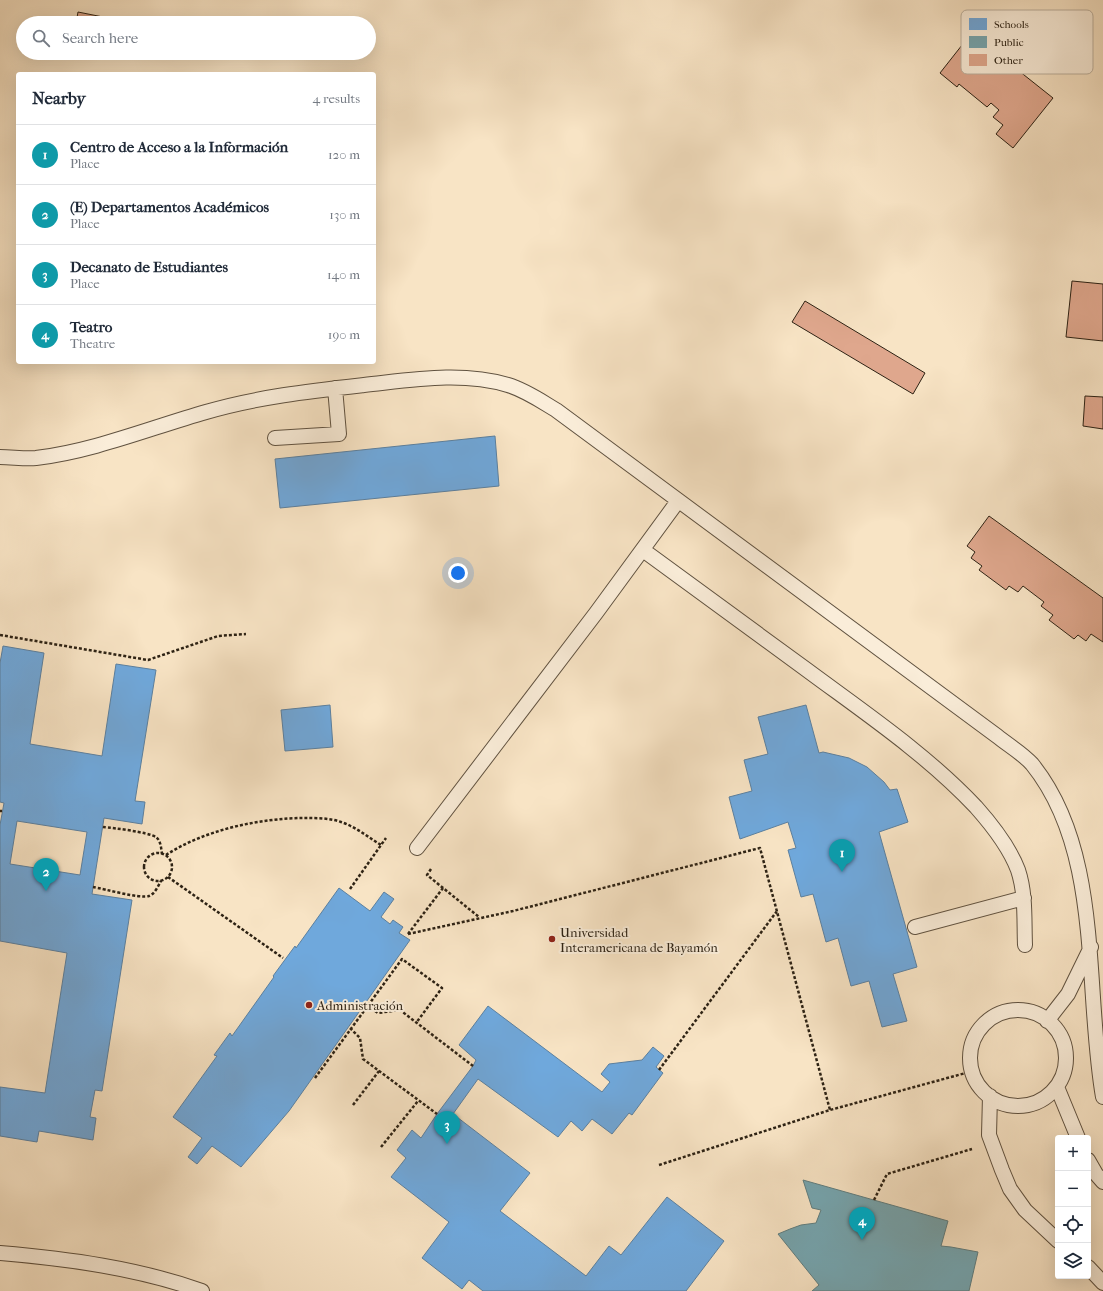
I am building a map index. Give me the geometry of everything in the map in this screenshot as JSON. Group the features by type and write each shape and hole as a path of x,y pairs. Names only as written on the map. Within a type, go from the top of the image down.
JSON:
{"lane":[{"path":"0,457 34,458 74,452 248,401 336,388 406,380 452,377 479,379 508,385 556,410 1032,763 1062,805 1076,841 1084,869 1089,905 1092,945 1098,1070 1103,1096"},
{"path":"275,438 339,434 336,388"},
{"path":"417,848 643,550 678,501"},
{"path":"643,550 890,731 964,795 989,822 1005,844 1018,870 1024,898 1025,945"},
{"path":"915,927 1024,898"},
{"path":"1047,1020 1068,994 1092,945"},
{"path":"1024,1010 1040,1015 1047,1020 1053,1025 1062,1039 1066,1056 1064,1072 1057,1087 1045,1098 1029,1105 1013,1106 997,1101 983,1091 974,1078 970,1061 972,1044 980,1030 992,1018 1007,1011 1024,1010"},
{"path":"1057,1087 1077,1135"},
{"path":"990,1096 989,1135 1010,1189 1025,1210 1055,1238"},
{"path":"1091,1165 1103,1182"},
{"path":"0,1253 55,1257 115,1267 176,1282 202,1291"},
{"path":"1091,1271 1103,1282"}],"path":[{"path":"0,635 148,660 218,636 246,634"},
{"path":"166,856 186,843 249,823 294,818 322,818 340,822 353,827 381,845"},
{"path":"103,827 156,837 161,843 162,854"},
{"path":"350,889 386,838"},
{"path":"443,888 408,934 520,909 760,848 830,1110"},
{"path":"158,853 166,856 171,862 172,870 168,877 161,881 153,881 146,876 143,868 145,861 150,855 158,853"},
{"path":"431,869 427,876 479,918"},
{"path":"168,877 283,958"},
{"path":"93,887 142,897 150,896 156,890 161,881"},
{"path":"659,1070 777,911"},
{"path":"315,1078 350,1028 402,959 442,988 416,1022"},
{"path":"368,1005 378,1013 400,1010 473,1066"},
{"path":"350,1028 360,1038 363,1059 437,1114"},
{"path":"353,1105 379,1071"},
{"path":"659,1165 830,1110 973,1071"},
{"path":"381,1147 418,1101"},
{"path":"874,1200 887,1174 992,1144"}],"building: Schools":[{"path":"495,436 499,486 280,508 275,459"},
{"path":"3,646 44,653 30,744 102,756 116,664 156,670 135,801 145,802 142,824 104,818 92,894 132,900 102,1091 95,1090 90,1117 96,1118 93,1140 39,1131 37,1142 0,1136 0,1087 45,1093 67,953 0,941 0,825 4,803 0,802 0,663","holes":["17,821 87,832 80,875 10,864"]},
{"path":"330,705 333,747 285,751 281,710"},
{"path":"806,705 819,753 823,752 849,758 867,767 884,782 890,790 897,789 908,822 879,832 917,967 893,974 907,1021 882,1027 869,981 851,986 838,938 826,942 813,894 801,897 788,850 796,848 788,822 740,839 729,797 752,791 744,760 768,754 758,717"},
{"name":"Administración","path":"339,888 370,911 384,892 394,899 381,917 390,924 393,920 403,927 399,933 410,940 289,1111 241,1167 212,1146 197,1164 188,1157 202,1138 173,1117 217,1056 214,1055 230,1033 232,1036 274,977 273,976 295,946 296,948"},
{"path":"488,1006 602,1092 610,1082 601,1074 609,1064 642,1060 653,1047 664,1056 656,1067 663,1073 632,1115 629,1113 612,1134 592,1119 582,1131 571,1121 558,1137 478,1079 453,1114 530,1173 500,1211 586,1276 609,1246 621,1255 667,1197 724,1241 686,1291 483,1291 469,1280 462,1289 422,1258 449,1222 391,1177 406,1158 397,1150 412,1130 421,1138 473,1066 476,1060 459,1045"}],"building: Public":[{"path":"803,1180 948,1221 941,1246 978,1252 969,1291 812,1291 819,1285 778,1234 801,1225 816,1223 821,1210 812,1208"}],"building: Other":[{"path":"78,12 98,16 77,16"},
{"path":"961,46 961,74 1023,74 1053,98 1013,148 996,134 1003,125 993,117 999,110 991,103 987,107 959,84 957,87 940,73"},
{"path":"1072,281 1103,284 1103,341 1066,337"},
{"path":"805,301 925,373 913,394 792,322"},
{"path":"1085,396 1103,397 1103,429 1083,426"},
{"path":"989,516 1103,598 1103,642 1091,634 1086,641 1078,635 1074,639 1049,620 1053,615 1041,606 1044,602 1023,586 1018,592 1009,586 1006,590 979,570 982,566 971,558 975,552 967,546"}],"place":[{"name":"Centro de Acceso a la Información","path":"842,872"},
{"name":"(E) Departamentos Académicos","path":"46,891"},
{"name":"Universidad Interamericana de Bayamón","path":"552,939"},
{"name":"Administración","path":"309,1005"},
{"name":"Decanato de Estudiantes","path":"447,1144"},
{"name":"Teatro","path":"862,1240"}]}
